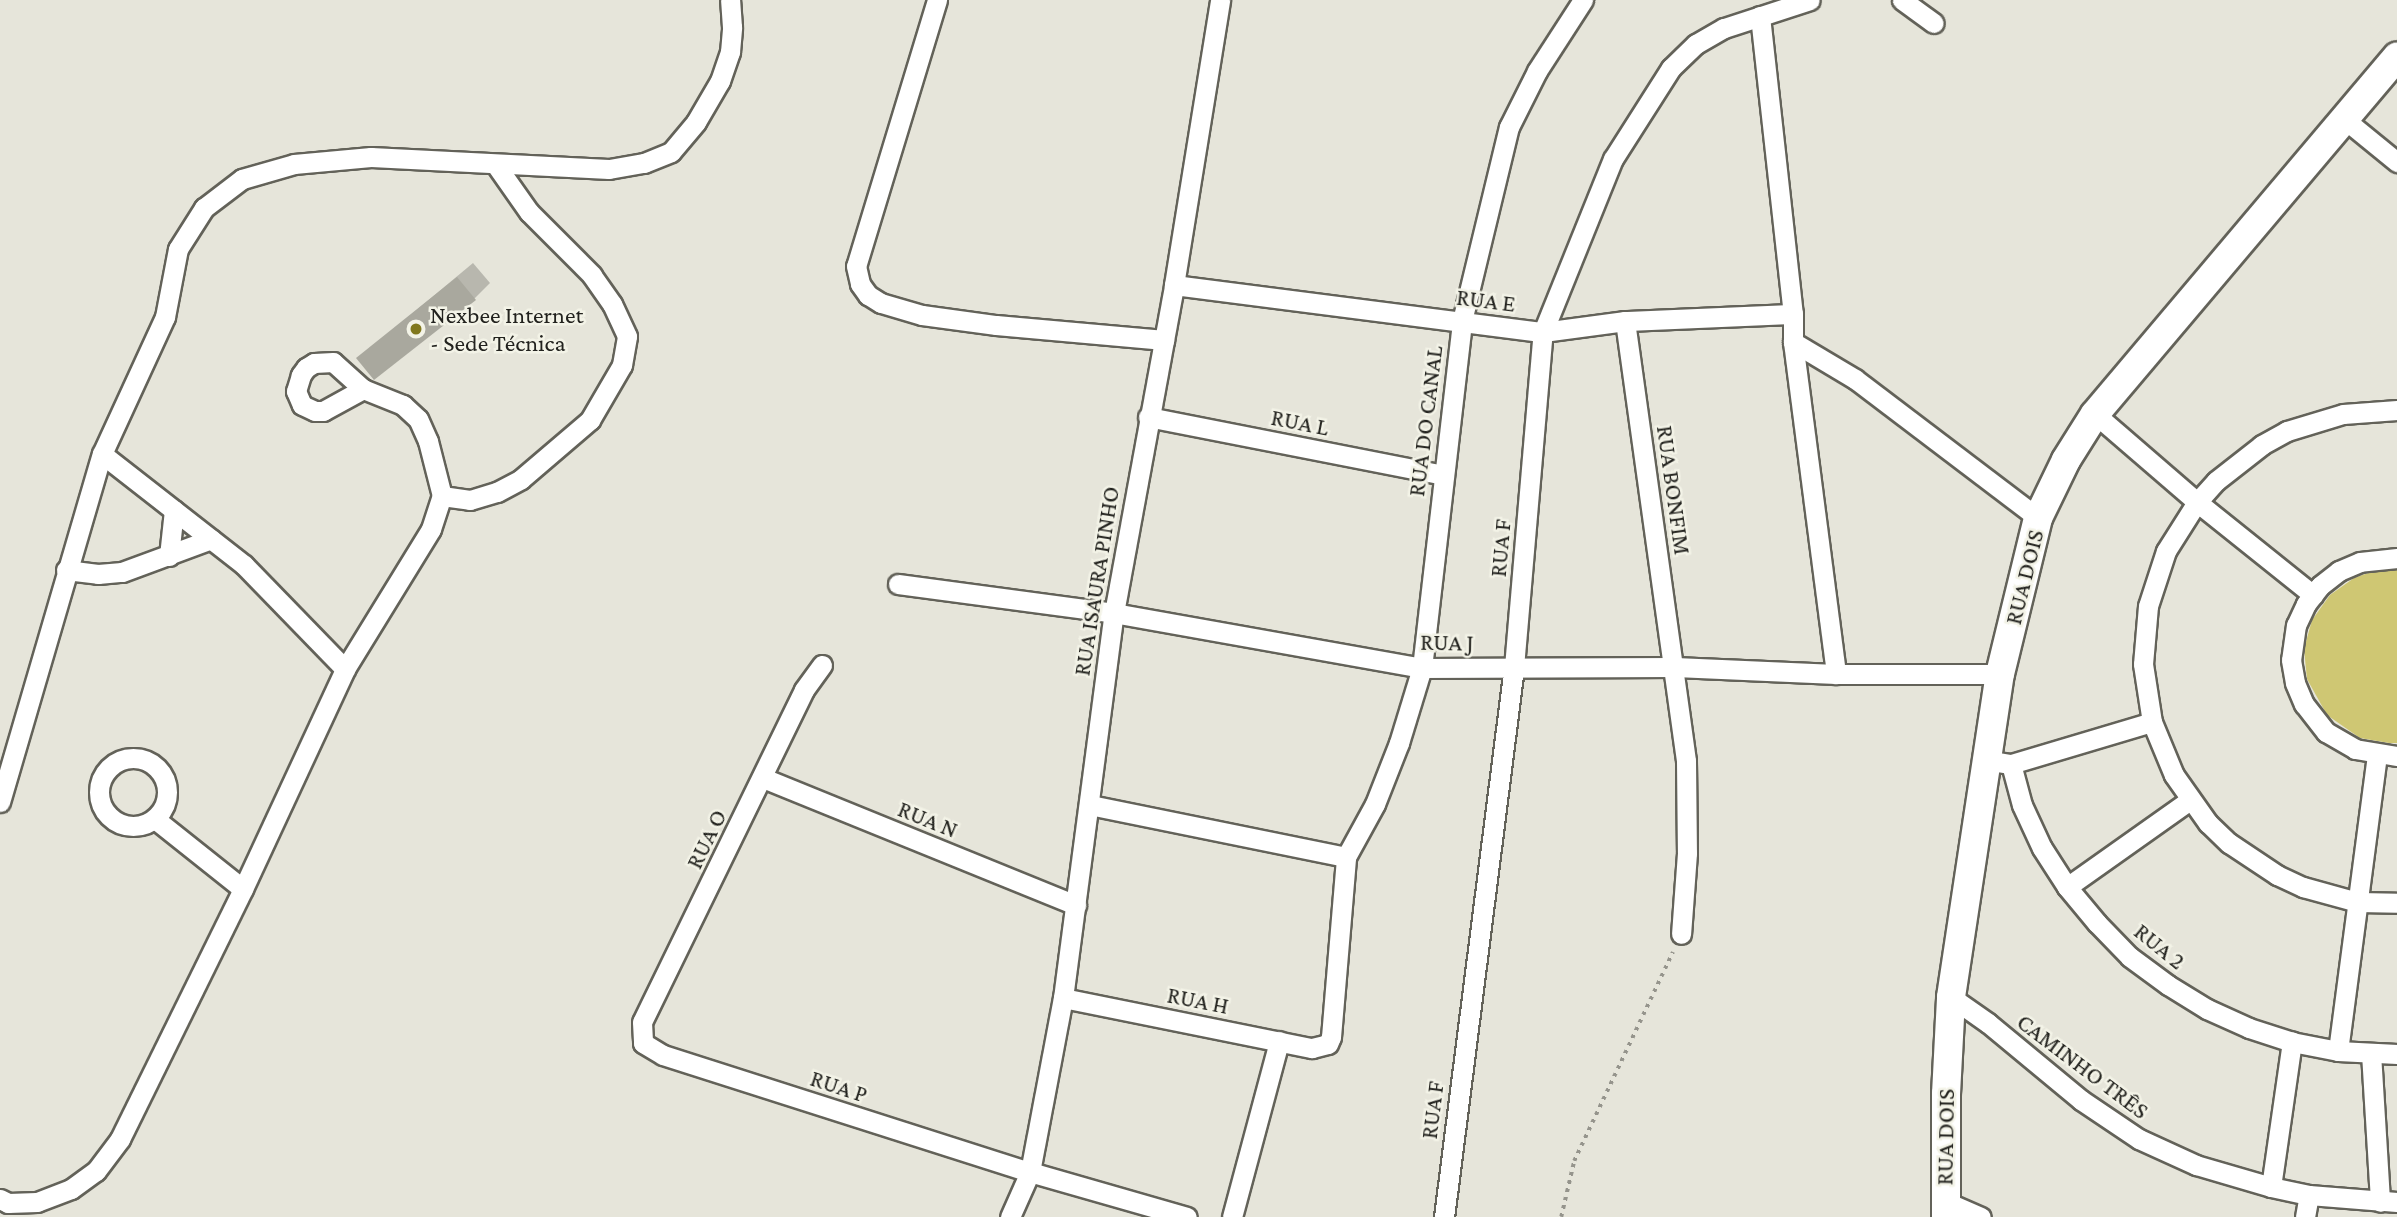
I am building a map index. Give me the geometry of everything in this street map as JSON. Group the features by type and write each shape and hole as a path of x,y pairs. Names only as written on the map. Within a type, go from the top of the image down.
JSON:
{"street":[{"path":"0,802 102,454 165,317 178,249 204,208 242,179 294,164 371,157 609,169 645,163 671,152 696,122 720,81 730,52 733,27 730,0"},
{"path":"937,0 856,266 860,284 869,295 881,303 922,315 1164,340"},
{"name":"RUA ISAURA PINHO","path":"1010,1217 1030,1172 1063,998 1114,613 1174,285 1220,0"},
{"name":"RUA DO CANAL","path":"1346,857 1385,779 1422,668 1462,321 1509,127 1537,71 1583,0"},
{"name":"RUA F","path":"1444,1217 1514,667 1543,332 1612,159 1671,68 1696,44 1724,28 1810,0"},
{"path":"1902,0 1934,23"},
{"path":"1760,16 1793,314 1793,342 1836,674"},
{"name":"RUA DOIS","path":"1945,1209 1951,997 1998,762 2000,674 2038,518 2066,460 2095,414 2397,57"},
{"path":"2343,118 2397,162"},
{"path":"442,496 470,500 496,492 521,478 590,420 622,365 627,337 617,311 592,275 529,212 496,165"},
{"name":"RUA E","path":"1174,285 1543,332 1625,321 1793,314"},
{"name":"RUA BONFIM","path":"1625,321 1686,761 1688,853 1681,934"},
{"path":"1793,342 1855,379 2038,518"},
{"path":"0,1199 8,1203 37,1202 71,1189 96,1171 120,1139 152,1079 243,889 345,669 426,538 442,496 428,440 418,419 402,405 363,389"},
{"path":"2397,410 2343,414 2287,431 2227,470 2197,502 2166,551 2148,606 2143,664 2152,722 2174,775 2190,800 2229,843 2260,865 2303,887 2358,902 2397,904"},
{"path":"2095,414 2197,502 2313,595"},
{"name":"RUA L","path":"1148,417 1443,475"},
{"path":"102,454 254,574 345,669"},
{"path":"169,556 174,510"},
{"path":"66,570 98,574 122,572 211,539"},
{"path":"2337,1051 2358,902 2387,756 2345,745 2326,732 2310,714 2299,694 2292,671 2291,648 2296,625 2313,595 2329,578 2349,566 2372,559 2397,558"},
{"name":"RUA J","path":"898,584 1114,613 1422,668 1675,667 1836,674 2000,674"},
{"name":"RUA O","path":"641,1037 642,1022 804,690 822,665"},
{"path":"1998,762 2152,722"},
{"name":"RUA 2","path":"1998,762 2042,848 2067,887 2130,957 2168,985 2207,1009 2249,1028 2292,1042 2337,1051 2397,1054"},
{"name":"RUA N","path":"762,778 1076,905"},
{"path":"2067,887 2190,800"},
{"path":"1090,805 1346,857"},
{"path":"155,818 243,889"},
{"name":"RUA H","path":"1063,998 1279,1041 1324,1047 1331,1037 1346,857"},
{"name":"CAMINHO TRÊS","path":"1951,997 1988,1023 2081,1100 2139,1139 2196,1165 2271,1187 2309,1195 2389,1202"},
{"name":"RUA P","path":"641,1037 650,1049 663,1055 1030,1172 1187,1217"},
{"path":"1233,1217 1279,1041"},
{"path":"2271,1187 2292,1042"},
{"path":"2371,1053 2389,1202"},
{"path":"2305,1217 2309,1195"},
{"path":"1945,1209 1982,1217"}],"path":[{"path":"1560,1217 1574,1161 1681,934"}],"shaded area":[{"path":"2397,570 2397,743 2389,743 2360,738 2327,715 2307,679 2304,649 2312,620 2330,595 2354,578 2374,571"}],"building":[{"name":"Nexbee Internet - Sede Técnica","path":"457,277 476,300 374,380 356,358"}],"place":[{"name":"Nexbee Internet - Sede Técnica","path":"416,329"}]}
